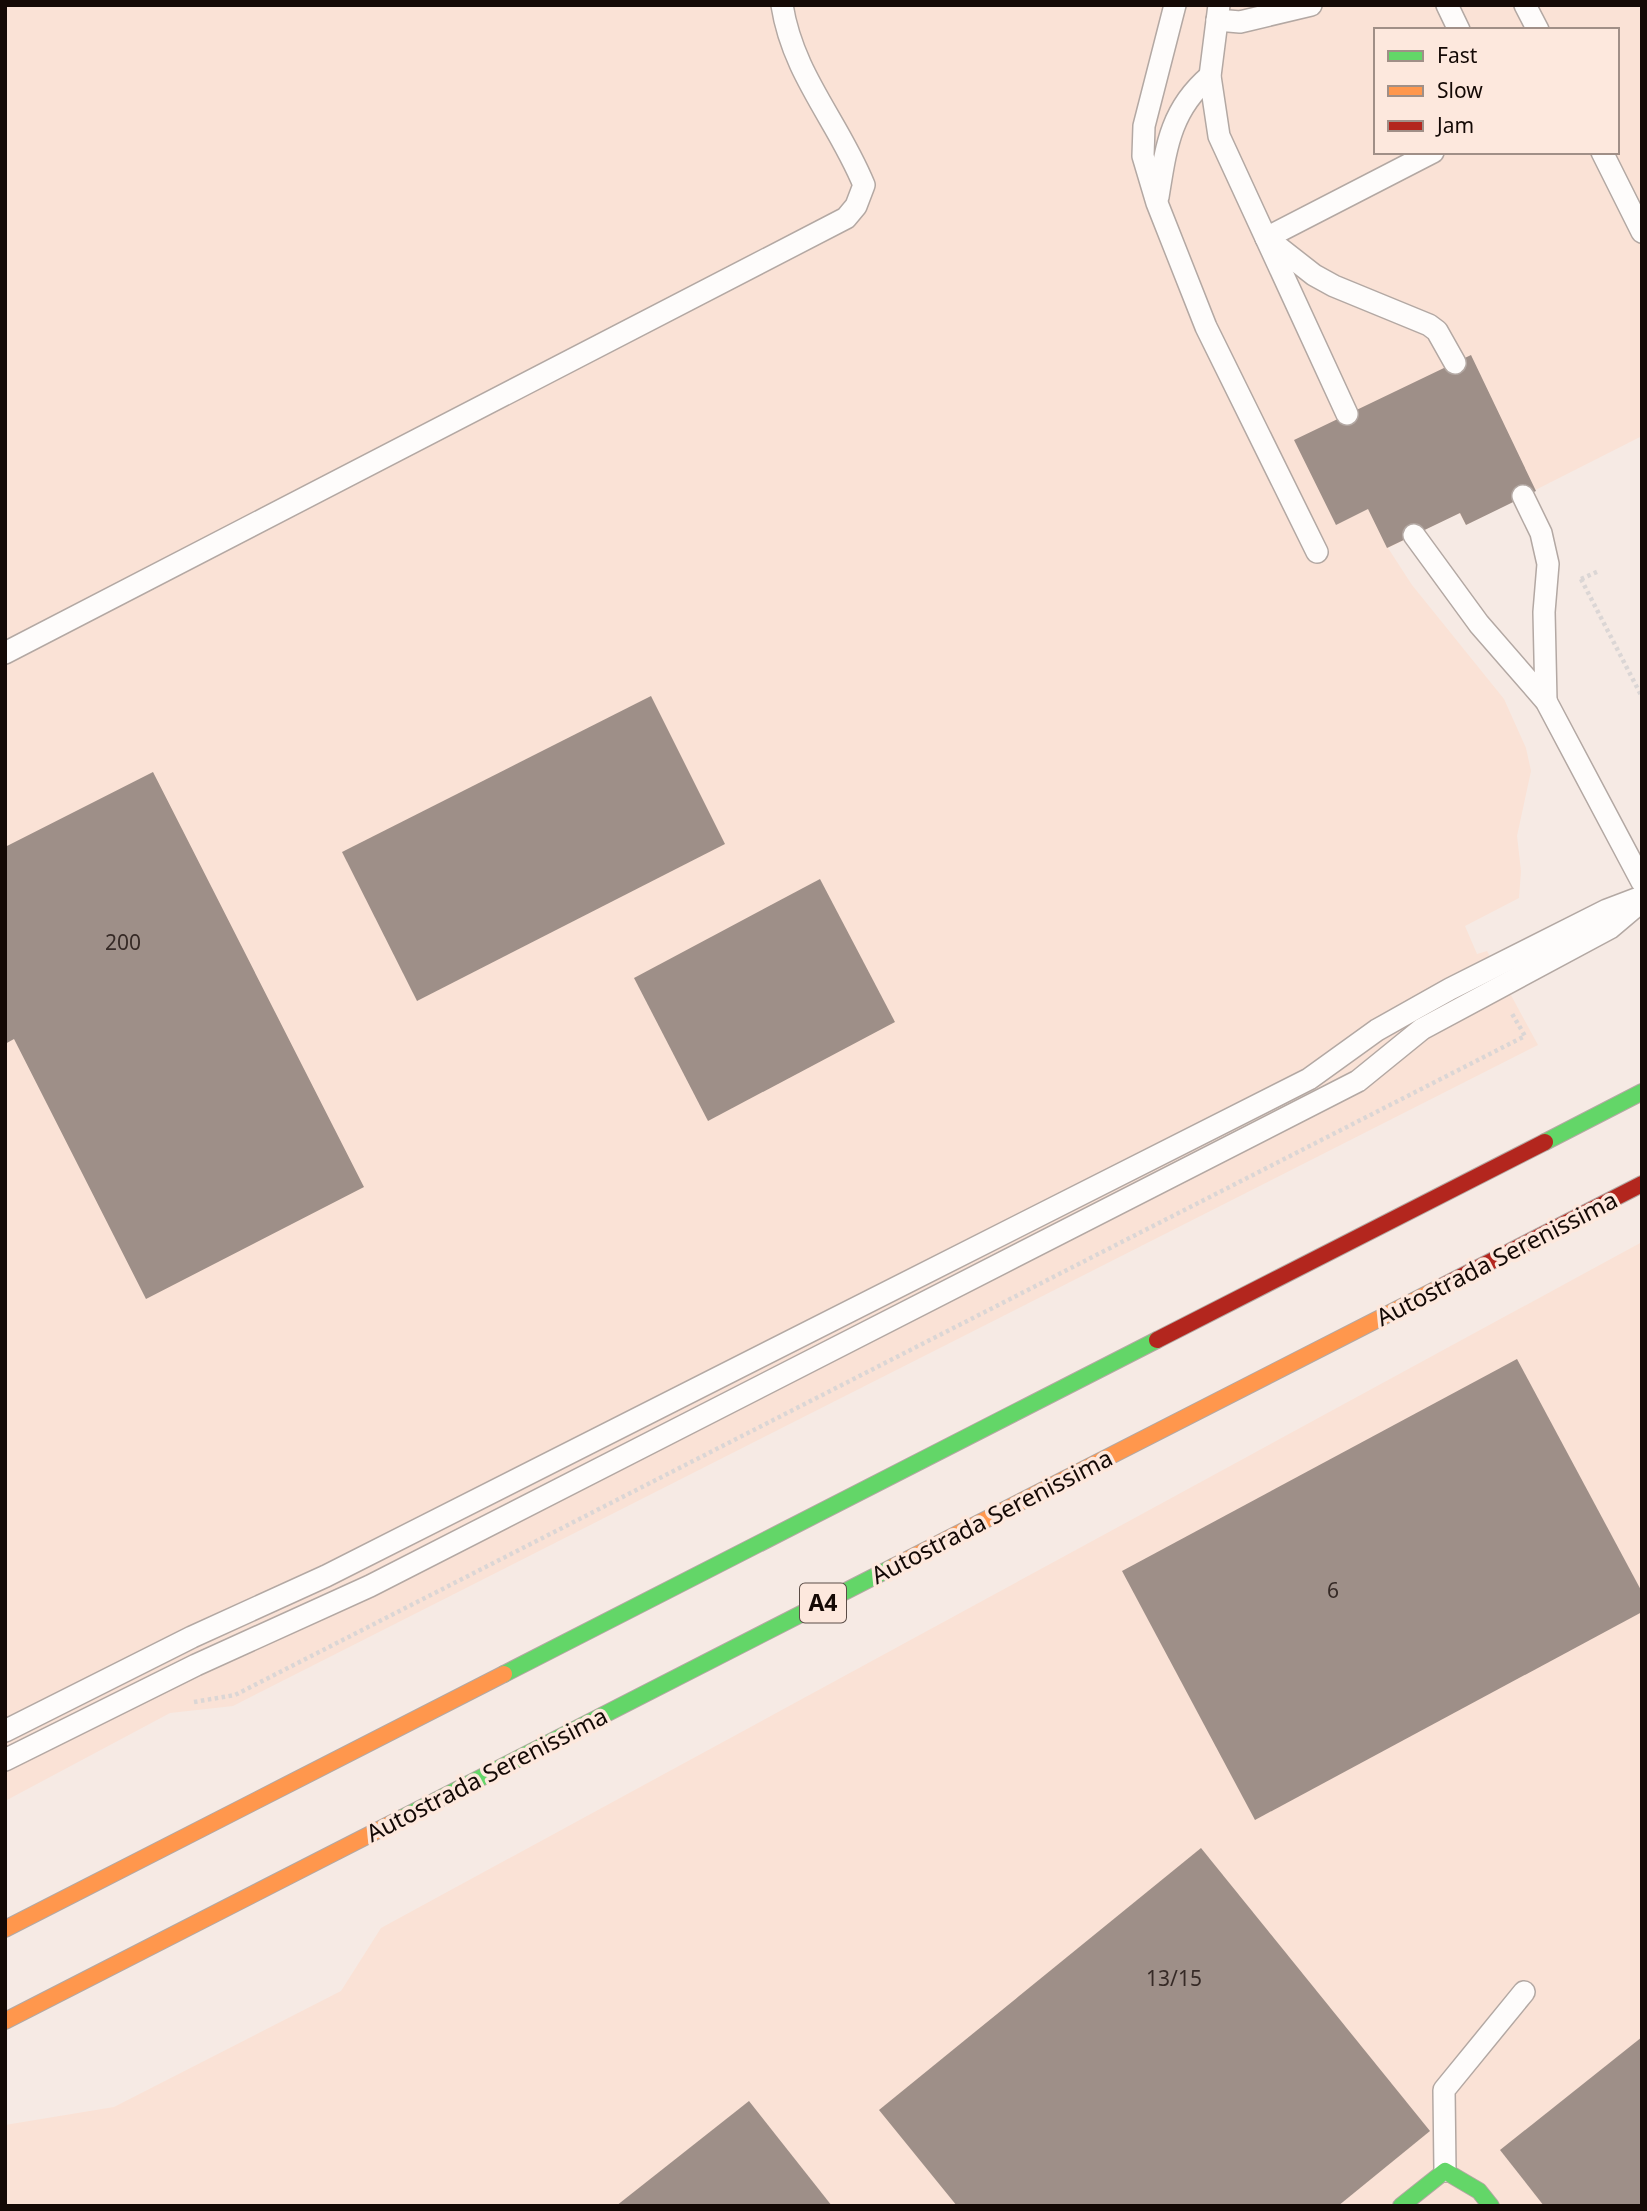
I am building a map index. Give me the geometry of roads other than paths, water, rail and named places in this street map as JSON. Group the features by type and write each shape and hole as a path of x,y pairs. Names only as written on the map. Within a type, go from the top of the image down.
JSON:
{"main road":[{"path":"5,1928 1642,1092"},
{"name":"Autostrada Serenissima","path":"5,2021 1642,1184"},
{"path":"1401,2206 1445,2171 1479,2190 1491,2206"}],"lane":[{"path":"5,653 846,218 856,206 864,185 854,161 795,59 782,5"},
{"path":"1175,5 1144,125 1143,156 1157,203 1206,327 1317,552"},
{"path":"1311,5 1240,22 1218,13 1210,76 1219,136 1347,414"},
{"path":"1447,5 1458,28"},
{"path":"1525,5 1537,28"},
{"path":"1157,203 1165,152 1178,112 1190,93 1210,76"},
{"path":"1266,238 1429,154"},
{"path":"1603,154 1642,232"},
{"path":"1266,238 1314,275 1429,325 1437,331 1455,363"},
{"path":"1523,496 1541,533 1548,564 1544,612 1546,701"},
{"path":"1414,535 1479,624 1546,701 1642,882"},
{"path":"5,1731 192,1636 326,1576 1309,1079 1377,1030 1450,989 1607,910 1642,899"},
{"path":"5,1759 196,1665 370,1587 1358,1081 1422,1029 1610,928 1642,899"},
{"path":"1445,2171 1444,2091 1524,1992"}]}
